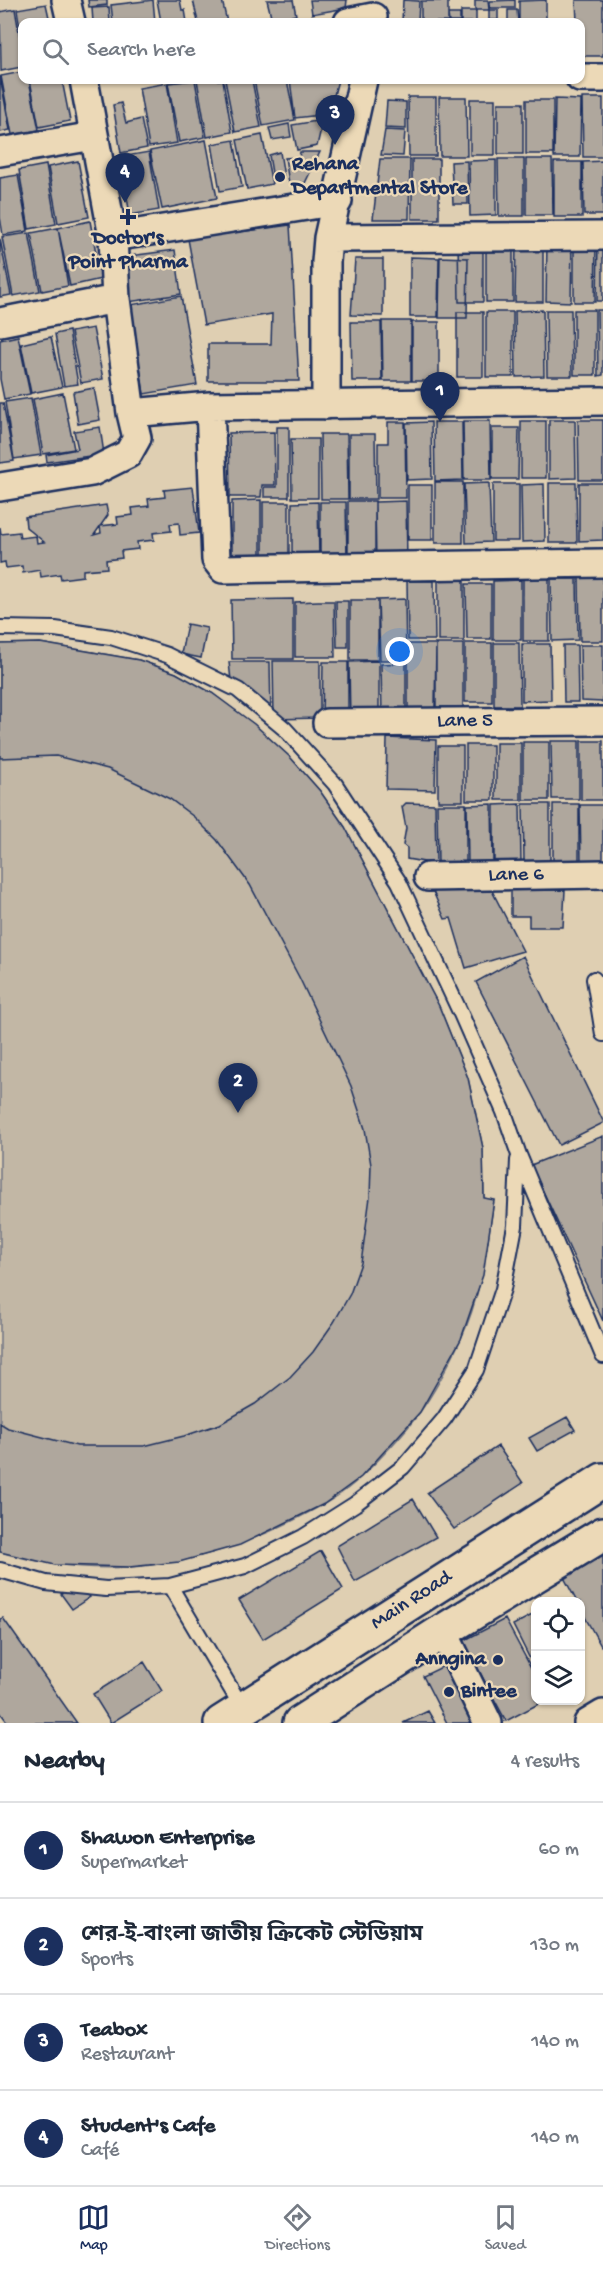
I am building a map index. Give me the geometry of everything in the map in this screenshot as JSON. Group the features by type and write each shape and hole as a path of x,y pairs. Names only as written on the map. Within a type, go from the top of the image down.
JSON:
{"main road":[{"name":"Main Road","path":"232,1716 603,1480"},
{"name":"Main Road","path":"305,1722 443,1631 603,1533"}],"street":[{"path":"66,0 70,18"},
{"path":"585,78 603,78"},
{"path":"0,487 92,472 128,454 137,438 131,413 116,299 112,237 85,84"},
{"path":"326,405 328,238 362,84"},
{"path":"0,152 94,136"},
{"path":"112,237 338,201"},
{"path":"328,238 603,236"},
{"path":"0,322 116,299"},
{"path":"131,413 210,406 603,401"},
{"path":"210,406 216,560 223,569 603,563"},
{"name":"Lane 5","path":"327,723 603,721"},
{"name":"Lane 6","path":"428,877 603,874"},
{"path":"443,1631 488,1723"},
{"path":"588,1723 603,1714"}],"lane":[{"path":"0,628 54,629 111,637 168,655 238,690 285,729 335,784 399,882 461,1014 504,1112 519,1155 603,1356"},
{"path":"594,979 603,1034"},
{"path":"0,1570 46,1583 106,1589 170,1586 245,1566 303,1537 355,1504 403,1467 444,1419 476,1370 503,1289 515,1226 519,1155"},
{"path":"170,1586 232,1716"}],"shaded area":[{"path":"40,643 139,660 176,673 254,724 290,757 320,791 345,827 439,1006 468,1078 483,1148 484,1198 494,1200 478,1290 460,1341 425,1404 408,1428 385,1453 347,1489 294,1520 222,1549 186,1559 150,1565 113,1568 76,1566 38,1561 0,1552 0,644"}],"building":[{"path":"88,0 107,0 107,5 89,7"},
{"path":"153,0 155,18 113,18 111,5"},
{"path":"157,0 180,0 186,18 160,18"},
{"path":"193,0 222,0 226,18 197,18"},
{"path":"267,0 293,0 296,15 272,18"},
{"path":"310,0 347,0 346,8 312,14"},
{"path":"403,0 419,1 418,18 402,18"},
{"path":"475,0 488,0 489,10 475,10"},
{"path":"515,0 515,8 490,8 490,1"},
{"path":"546,0 546,18 519,18 519,1"},
{"path":"576,0 603,0 603,56 585,56 585,18 577,18"},
{"path":"421,1 448,1 448,18 421,18"},
{"path":"46,4 49,18 18,18 17,9"},
{"path":"109,7 110,18 93,18 92,8"},
{"path":"15,9 18,27 18,68 1,71 0,12"},
{"path":"489,10 498,10 498,18 489,18"},
{"path":"508,10 517,10 518,18 508,18"},
{"path":"461,11 476,11 476,18 461,18"},
{"path":"448,14 460,14 460,18 448,18"},
{"path":"18,73 18,84 30,84 39,130 12,135 1,76"},
{"path":"0,76 10,130 0,132"},
{"path":"31,84 63,84 70,121 39,127"},
{"path":"167,84 177,143 149,147 139,88"},
{"path":"168,84 196,84 205,137 179,142"},
{"path":"198,84 224,84 232,132 207,137"},
{"path":"226,84 253,84 261,127 235,132"},
{"path":"255,84 288,84 295,120 263,126"},
{"path":"291,84 337,84 329,114 295,118"},
{"path":"408,97 436,97 436,156 409,156"},
{"path":"439,97 466,97 467,156 440,156"},
{"path":"582,98 603,98 603,157 583,157"},
{"path":"470,99 495,99 495,155 470,155"},
{"path":"555,99 581,100 580,157 554,157"},
{"path":"526,100 553,100 553,154 526,154"},
{"path":"387,101 406,102 406,129 385,128"},
{"path":"121,103 126,123 141,119 147,148 121,153 113,105"},
{"path":"498,103 523,103 523,154 498,154"},
{"path":"323,120 317,146 297,150 292,125"},
{"path":"289,124 291,137 272,140 269,128"},
{"path":"385,130 405,131 403,156 381,155"},
{"path":"262,135 272,184 247,189 237,140"},
{"path":"206,140 217,198 162,209 150,151"},
{"path":"234,140 242,187 220,191 212,144"},
{"path":"149,152 159,210 130,215 120,157"},
{"path":"280,152 284,177 273,179 269,155"},
{"path":"300,152 320,152 305,183 289,183 285,158 299,157"},
{"path":"380,159 410,159 409,219 373,219"},
{"path":"412,159 439,159 439,219 412,219"},
{"path":"498,159 524,159 524,216 499,216"},
{"path":"526,159 552,159 553,215 526,215"},
{"path":"496,160 496,215 470,216 469,161"},
{"path":"78,161 89,217 58,223 48,167"},
{"path":"467,161 468,204 453,204 451,162"},
{"path":"603,161 603,215 584,215 583,162"},
{"path":"554,162 582,162 582,217 554,217"},
{"path":"46,165 56,224 29,229 19,170"},
{"path":"18,175 28,231 3,235 0,217 0,178"},
{"path":"90,221 101,279 70,286 58,228"},
{"path":"290,225 299,381 208,381 208,344 271,344 272,314 204,325 188,239"},
{"path":"58,228 68,286 42,291 31,233"},
{"path":"29,233 40,291 13,296 2,237"},
{"path":"0,239 11,295 0,297"},
{"path":"458,240 483,240 483,302 459,302"},
{"path":"598,240 603,240 603,301 597,301"},
{"path":"486,241 513,241 513,302 486,302"},
{"path":"516,241 543,242 543,302 515,302"},
{"path":"547,241 572,241 571,302 546,301"},
{"path":"574,243 596,243 595,302 574,302"},
{"path":"175,250 181,294 128,302 122,257"},
{"path":"410,257 439,258 438,317 410,317"},
{"path":"440,257 468,258 467,318 439,318"},
{"path":"355,259 383,259 383,316 351,315"},
{"path":"181,296 197,385 144,394 130,305"},
{"path":"543,310 544,376 516,377 515,311"},
{"path":"546,310 571,310 572,376 547,376"},
{"path":"574,310 595,310 595,375 574,375"},
{"path":"597,310 603,310 603,375 598,376"},
{"path":"457,312 483,312 483,377 457,377"},
{"path":"486,312 513,312 513,377 486,377"},
{"path":"382,321 411,321 411,381 383,381"},
{"path":"351,322 381,322 382,381 352,381"},
{"path":"412,322 439,322 439,381 412,381"},
{"path":"93,328 103,379 81,383 71,332"},
{"path":"69,331 78,384 64,386 55,334"},
{"path":"18,336 30,394 4,399 0,379 0,340"},
{"path":"51,337 62,387 31,393 21,344"},
{"path":"94,388 100,420 78,424 73,392"},
{"path":"63,393 74,449 43,454 33,399"},
{"path":"31,398 41,455 14,459 5,402"},
{"path":"0,403 3,403 14,461 0,463"},
{"path":"549,420 575,420 576,478 549,479"},
{"path":"578,420 603,420 603,480 579,480"},
{"path":"463,421 490,421 491,480 464,480"},
{"path":"521,421 546,421 546,478 521,478"},
{"path":"388,422 405,422 406,498 378,498 378,443 388,443"},
{"path":"431,422 432,479 407,480 406,423"},
{"path":"434,422 462,422 463,480 435,481"},
{"path":"100,427 104,454 47,462 46,455 78,449 74,431"},
{"path":"277,427 289,427 289,497 264,497 264,487 277,487"},
{"path":"492,428 519,428 518,479 492,479"},
{"path":"274,432 275,485 262,485 261,497 230,497 229,433"},
{"path":"320,434 347,434 348,499 321,499"},
{"path":"349,434 375,434 376,499 349,499"},
{"path":"291,439 318,439 318,498 292,498"},
{"path":"435,482 463,482 463,543 435,543"},
{"path":"489,483 491,542 466,543 464,484"},
{"path":"549,483 576,483 577,543 549,543"},
{"path":"579,483 603,483 603,540 579,541"},
{"path":"493,484 519,484 519,541 493,541"},
{"path":"544,484 545,541 522,542 521,485"},
{"path":"408,485 432,485 432,540 408,540"},
{"path":"193,487 199,533 180,535 179,523 170,524 171,531 153,533 154,540 137,542 138,549 121,551 122,558 106,560 107,568 83,570 83,576 61,579 60,574 41,577 40,570 23,573 22,566 6,568 5,562 0,563 0,527 1,534 19,532 20,538 36,536 37,543 44,542 26,527 25,517 106,505 108,515 100,526 118,524 117,517 133,515 132,508 149,506 148,499 165,497 164,490","holes":["100,526 101,533 94,535"]},
{"path":"261,500 261,558 232,559 232,501"},
{"path":"348,501 375,501 375,561 348,561"},
{"path":"406,501 407,562 376,562 375,502"},
{"path":"263,502 289,502 289,558 263,558"},
{"path":"318,502 319,560 292,561 292,503"},
{"path":"320,502 346,502 347,561 320,562"},
{"path":"523,578 549,578 549,641 523,641"},
{"path":"579,578 603,578 603,641 580,641"},
{"path":"551,579 577,579 578,640 552,641"},
{"path":"438,580 464,580 464,641 438,641"},
{"path":"521,580 521,640 493,640 493,581"},
{"path":"407,581 434,581 435,640 408,640"},
{"path":"466,584 491,584 491,639 467,639"},
{"path":"293,599 293,659 232,659 231,600"},
{"path":"405,599 406,660 380,660 378,600"},
{"path":"350,600 378,600 378,660 350,660"},
{"path":"334,601 335,657 295,657 295,602"},
{"path":"336,601 348,601 348,647 337,647"},
{"path":"187,624 207,628 201,658 181,654"},
{"path":"40,643 139,660 176,673 212,693 254,724 290,757 320,791 345,827 439,1006 468,1078 483,1148 484,1198 494,1200 483,1275 461,1339 420,1412 361,1477 324,1504 240,1545 179,1562 129,1567 55,1565 0,1552 0,1423 8,1428 77,1446 144,1446 220,1424 255,1404 290,1377 313,1352 350,1294 361,1263 370,1197 371,1165 365,1129 351,1086 299,977 250,885 217,840 194,817 170,799 108,769 56,756 0,758 0,644"},
{"path":"465,643 492,643 492,702 465,702"},
{"path":"494,643 519,643 520,706 494,706"},
{"path":"408,644 436,644 436,708 408,708"},
{"path":"436,644 463,644 463,707 435,707"},
{"path":"522,644 550,644 551,700 522,701"},
{"path":"563,645 577,645 578,702 564,702"},
{"path":"580,645 603,645 603,702 581,701"},
{"path":"273,661 320,661 320,718 274,719"},
{"path":"379,661 379,720 350,720 349,662"},
{"path":"229,662 270,662 271,719 232,690"},
{"path":"323,662 348,662 348,720 322,720"},
{"path":"406,663 406,717 382,717 381,664"},
{"path":"387,738 436,740 435,790 386,789"},
{"path":"551,741 579,741 579,799 552,799"},
{"path":"581,741 603,741 603,800 581,800"},
{"path":"523,742 549,742 549,800 523,800"},
{"path":"496,743 521,743 521,800 496,800"},
{"path":"466,745 493,745 493,800 466,800"},
{"path":"438,746 463,746 463,801 438,801"},
{"path":"406,803 435,804 436,864 407,859 407,848 403,845 406,828 402,807"},
{"path":"437,804 466,804 466,864 438,864"},
{"path":"492,804 493,862 468,862 467,805"},
{"path":"520,804 521,862 494,862 494,805"},
{"path":"523,804 550,804 550,861 524,862"},
{"path":"553,804 579,804 579,862 553,862"},
{"path":"580,805 603,805 603,862 581,862"},
{"path":"428,880 488,883 523,951 466,968 451,918 445,919"},
{"path":"511,890 565,890 563,927 529,927 529,916 511,916"},
{"path":"523,956 603,1121 559,1145 476,982"},
{"path":"603,1136 603,1321 531,1165"},
{"path":"567,1417 575,1430 537,1451 529,1438"},
{"path":"498,1446 523,1483 454,1529 427,1493"},
{"path":"413,1499 436,1537 355,1582 337,1546"},
{"path":"603,1543 603,1645 601,1646 585,1617 585,1597 574,1597 558,1566"},
{"path":"321,1551 343,1589 263,1639 239,1600"},
{"path":"79,1582 90,1597 72,1609 61,1594"},
{"path":"531,1616 531,1658 530,1659 513,1625"},
{"path":"3,1618 77,1723 8,1723 0,1712 0,1619"},
{"path":"505,1619 531,1668 531,1705 536,1705 506,1721 463,1641"},
{"path":"144,1662 162,1691 111,1723 93,1694"},
{"path":"448,1664 479,1723 447,1723 423,1676"},
{"path":"428,1711 435,1723 403,1723"}],"place":[{"name":"Teabox","path":"335,145"},
{"name":"Rehana Departmental Store","path":"280,177"},
{"name":"Student's Cafe","path":"125,203"},
{"name":"Doctor's Point Pharma","path":"128,217"},
{"name":"Shawon Enterprise","path":"440,422"},
{"name":"শের-ই-বাংলা জাতীয় ক্রিকেট স্টেডিয়াম","path":"238,1113"},
{"name":"Anngina","path":"498,1660"},
{"name":"Bintee","path":"449,1692"}]}
